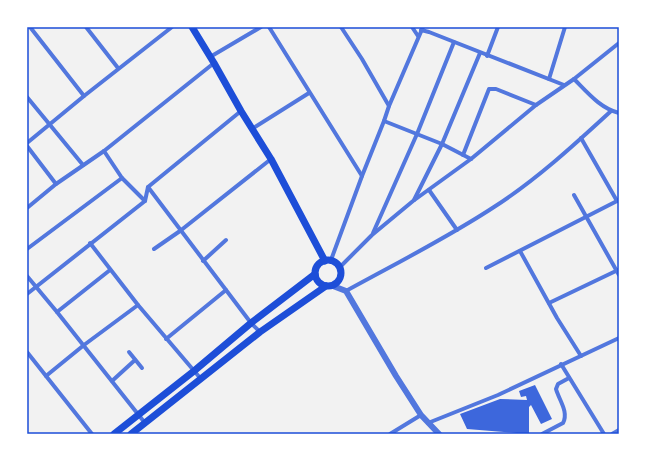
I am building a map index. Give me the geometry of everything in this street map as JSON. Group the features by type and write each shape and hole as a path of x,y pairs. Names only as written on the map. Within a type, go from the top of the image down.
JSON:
{"main road":[{"path":"131,434 202,380 260,332 339,281 341,278 340,267 336,263 328,260 271,159 192,27"},
{"path":"328,260 319,264 316,268 315,274 317,280 321,284 330,286"},
{"path":"114,434 194,371 251,322 315,274"}],"street":[{"path":"30,27 84,96"},
{"path":"86,27 118,68"},
{"path":"56,184 27,144 118,68 172,27"},
{"path":"27,208 56,184 104,151 212,60 261,27"},
{"path":"269,27 362,176"},
{"path":"341,27 362,59 389,106"},
{"path":"412,27 418,36"},
{"path":"487,56 498,27"},
{"path":"549,79 565,27"},
{"path":"328,260 389,106 422,28 487,56 564,86"},
{"path":"372,235 417,134 454,42"},
{"path":"340,267 372,235 414,201 472,159 536,105 574,79 619,43"},
{"path":"414,201 442,144 480,53"},
{"path":"574,79 595,100 611,111 619,113"},
{"path":"463,155 490,89 496,89 536,105"},
{"path":"252,129 310,94"},
{"path":"27,97 83,165"},
{"path":"27,294 145,201 148,187 241,111"},
{"path":"346,291 457,230 511,195 581,138 611,111"},
{"path":"384,121 442,144 472,159"},
{"path":"486,268 586,218 618,200 581,138"},
{"path":"104,151 122,178 145,201"},
{"path":"154,249 180,231 271,159"},
{"path":"27,249 122,178"},
{"path":"148,187 180,231 260,332"},
{"path":"429,190 457,230"},
{"path":"548,304 618,272 574,195"},
{"path":"203,260 226,240"},
{"path":"90,243 166,339 202,380"},
{"path":"520,251 548,304 581,356"},
{"path":"57,312 110,270"},
{"path":"27,276 84,345 145,423"},
{"path":"330,286 346,291 396,376 421,415 439,434"},
{"path":"166,339 226,290"},
{"path":"46,376 138,304"},
{"path":"428,423 498,394 619,338"},
{"path":"129,352 142,368"},
{"path":"27,353 92,434"},
{"path":"112,381 135,360"},
{"path":"561,364 568,378 604,434"},
{"path":"542,434 563,423 565,420 565,413 556,389 558,384 568,378"},
{"path":"390,434 421,415"},
{"path":"612,434 619,430"}],"building":[{"path":"535,385 552,419 541,424 531,405 529,407 529,434 467,429 460,414 500,399 527,400 526,396 521,397 519,391"}]}
